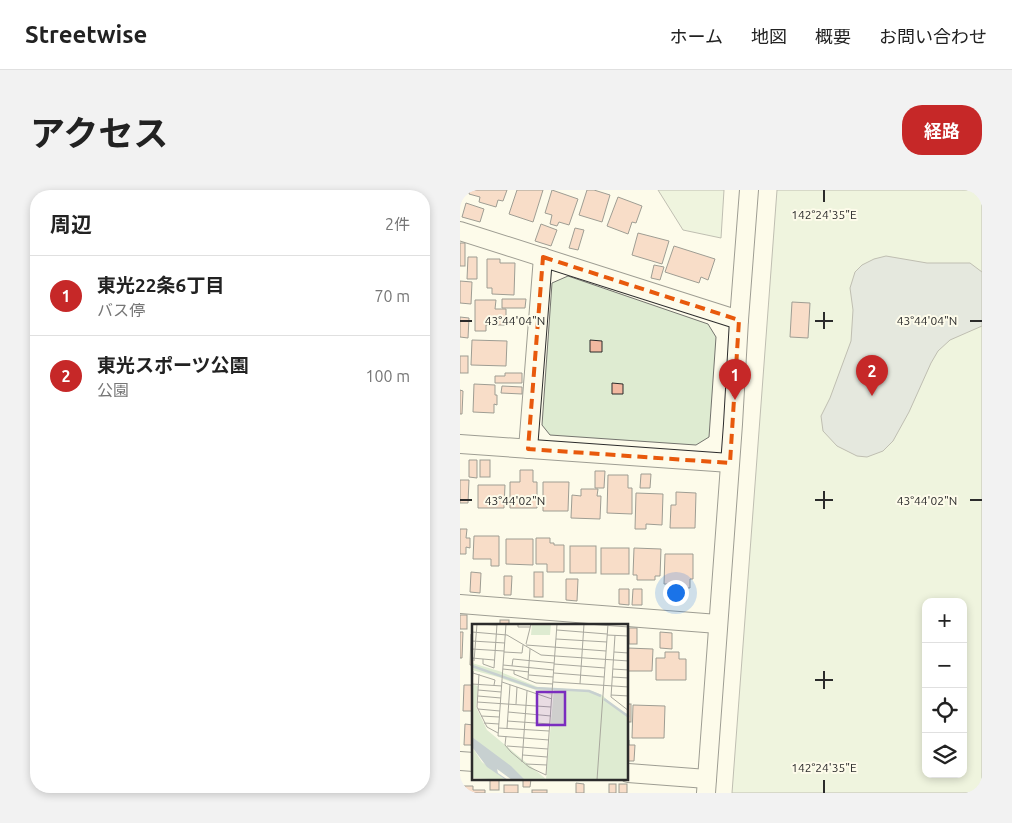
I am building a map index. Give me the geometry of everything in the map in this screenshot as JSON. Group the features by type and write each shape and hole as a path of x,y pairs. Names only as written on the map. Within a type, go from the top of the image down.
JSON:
{"street":[{"path":"629,773 706,786 749,190"},
{"path":"460,231 739,320"},
{"path":"528,449 543,257"},
{"path":"460,444 730,463"},
{"path":"460,604 718,624"}],"highlighted area":[{"path":"543,257 739,320 730,463 528,449"}],"green space":[{"path":"658,190 724,190 721,238 683,230"},
{"path":"777,190 982,190 982,793 732,793"},
{"path":"568,276 708,324 716,337 709,437 696,445 550,435 542,425 552,283"}],"shaded area":[{"path":"886,256 927,263 970,263 982,272 982,326 950,340 938,351 893,441 883,451 867,457 857,456 837,446 823,431 821,416 830,398 851,341 853,310 850,288 855,272 862,265"}],"building":[{"path":"470,190 507,190 503,201 498,200 496,207 479,202 480,197 469,194"},
{"path":"517,190 543,190 533,222 509,214"},
{"path":"552,190 578,199 569,225 559,222 557,226 550,224 552,215 545,213"},
{"path":"587,190 610,195 602,222 579,215"},
{"path":"618,197 642,206 636,223 632,222 628,234 607,226"},
{"path":"466,203 484,209 480,222 462,217"},
{"path":"541,224 557,230 551,246 535,241"},
{"path":"575,228 584,230 578,250 569,248"},
{"path":"638,233 669,241 662,264 632,255"},
{"path":"460,243 465,243 465,266 460,266"},
{"path":"674,246 715,259 708,280 701,277 699,283 665,272"},
{"path":"468,257 477,257 477,279 467,279"},
{"path":"487,259 500,259 500,263 515,263 514,295 492,294 492,288 487,288"},
{"path":"654,265 664,267 660,280 651,278"},
{"path":"460,281 472,282 471,304 460,303"},
{"path":"502,299 526,299 525,308 502,308"},
{"path":"475,300 496,300 495,309 506,309 506,325 486,325 486,331 475,331"},
{"path":"792,302 810,303 808,338 790,337"},
{"path":"460,317 469,318 468,338 460,337"},
{"path":"472,340 507,341 506,366 471,365"},
{"path":"590,340 602,341 602,352 590,352"},
{"path":"460,356 468,356 468,373 460,373"},
{"path":"505,373 522,373 522,383 495,383 495,376 505,376"},
{"path":"612,383 623,384 623,394 612,394"},
{"path":"474,384 495,385 497,405 494,404 494,413 473,412"},
{"path":"502,386 522,387 522,394 501,393"},
{"path":"460,390 463,391 462,414 460,414"},
{"path":"469,460 477,460 477,478 469,477"},
{"path":"480,460 490,460 490,477 480,477"},
{"path":"520,470 533,470 533,482 537,482 537,508 510,508 510,482 520,482"},
{"path":"595,471 605,471 604,488 595,488"},
{"path":"641,474 651,474 650,488 640,488"},
{"path":"608,475 628,475 628,488 632,488 632,514 607,513"},
{"path":"460,480 469,480 468,503 460,503"},
{"path":"543,482 569,482 568,511 543,511"},
{"path":"478,485 505,485 504,508 478,508"},
{"path":"581,489 598,489 597,496 601,496 600,519 571,518 572,495 581,496"},
{"path":"676,492 696,493 695,528 670,528 671,505 676,505"},
{"path":"636,493 663,494 662,525 646,524 646,529 635,529"},
{"path":"460,529 467,529 466,538 470,538 470,548 466,547 466,554 460,554"},
{"path":"474,536 499,536 499,566 491,566 491,559 473,559"},
{"path":"536,538 550,538 550,543 554,543 554,545 564,545 564,572 547,572 547,564 536,564"},
{"path":"506,539 533,539 533,565 506,564"},
{"path":"570,546 596,546 596,573 570,573"},
{"path":"601,548 629,548 629,574 601,574"},
{"path":"634,548 661,549 660,576 655,576 655,580 637,580 637,575 633,575"},
{"path":"665,554 693,554 693,579 690,579 690,588 672,588 672,584 664,584"},
{"path":"471,572 481,573 480,593 470,592"},
{"path":"534,572 543,572 543,597 534,597"},
{"path":"504,576 512,576 511,595 504,595"},
{"path":"566,579 578,579 577,601 566,600"},
{"path":"619,589 629,589 629,605 619,604"},
{"path":"633,589 642,589 642,605 632,605"},
{"path":"460,615 467,615 467,629 460,629"},
{"path":"500,620 509,620 509,624 500,624"},
{"path":"629,628 637,628 637,644 629,644"},
{"path":"460,632 463,632 462,658 460,658"},
{"path":"660,632 672,633 672,649 660,648"},
{"path":"471,634 472,634 472,665 470,665"},
{"path":"629,648 653,649 652,671 629,671"},
{"path":"665,652 679,652 679,659 686,659 686,680 656,680 656,658 665,658"},
{"path":"464,685 472,685 472,711 463,711"},
{"path":"629,704 631,704 631,722 629,722"},
{"path":"633,705 665,706 664,738 632,738"},
{"path":"465,724 472,725 472,745 464,745"},
{"path":"629,745 635,745 634,761 629,761"},
{"path":"490,780 499,780 499,790 490,790"},
{"path":"523,780 531,780 530,787 523,787"},
{"path":"576,783 584,784 584,793 576,793"},
{"path":"609,784 616,784 616,793 609,793"},
{"path":"619,784 627,784 627,793 619,793"},
{"path":"504,785 518,785 518,793 504,793"},
{"path":"462,786 473,786 473,790 485,790 485,793 460,793"},
{"path":"532,790 547,790 547,793 532,793"}],"place":[{"name":"東光スポーツ公園","path":"872,396"},
{"name":"東光22条6丁目","path":"735,400"}]}
